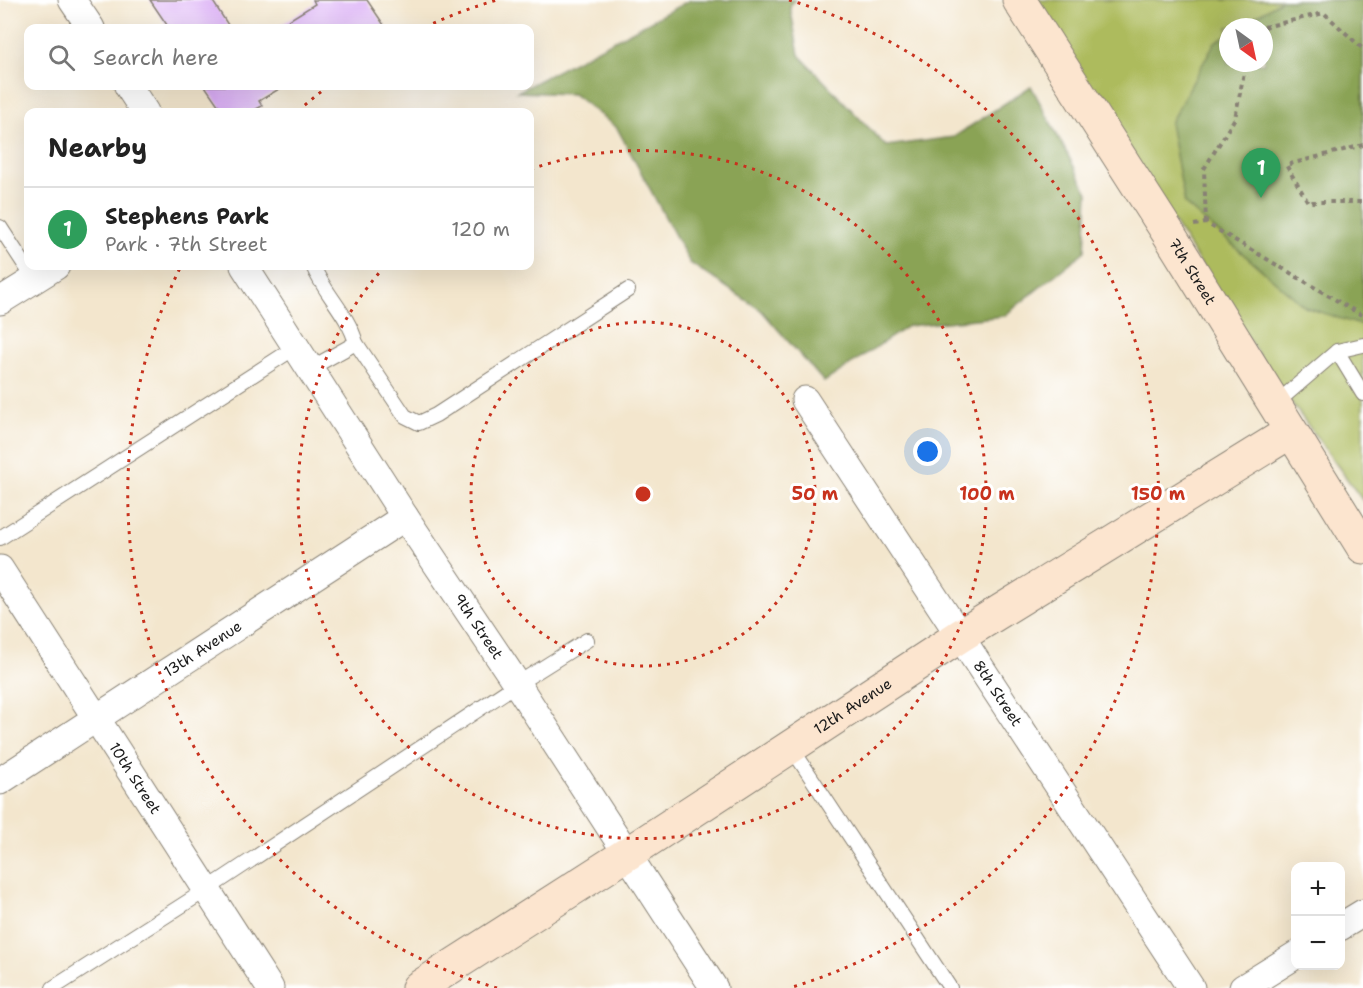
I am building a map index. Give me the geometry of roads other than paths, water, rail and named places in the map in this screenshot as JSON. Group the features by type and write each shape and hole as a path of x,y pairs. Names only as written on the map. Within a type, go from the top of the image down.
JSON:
{"street":[{"path":"72,0 88,24"},
{"name":"7th Street","path":"1019,0 1167,231 1363,547"},
{"path":"131,90 142,108"},
{"name":"9th Street","path":"247,270 405,517 517,684 714,988"},
{"path":"0,301 45,272"},
{"name":"8th Street","path":"805,400 1191,988"},
{"name":"12th Avenue","path":"418,988 960,636 1282,419"},
{"name":"13th Avenue","path":"0,781 405,517"},
{"name":"10th Street","path":"0,569 270,988"},
{"path":"1345,924 1363,913"},
{"path":"1243,988 1291,958"}],"lane":[{"path":"0,227 24,251"},
{"path":"315,270 352,331 356,343 405,416 419,423 436,415 628,290"},
{"path":"0,538 304,358 356,343"},
{"path":"1282,419 1338,351 1363,345"},
{"path":"1338,351 1363,394"},
{"path":"53,988 587,640"},
{"path":"791,747 950,988"}],"place":[{"name":"Stephens Park","path":"1261,198"}]}
